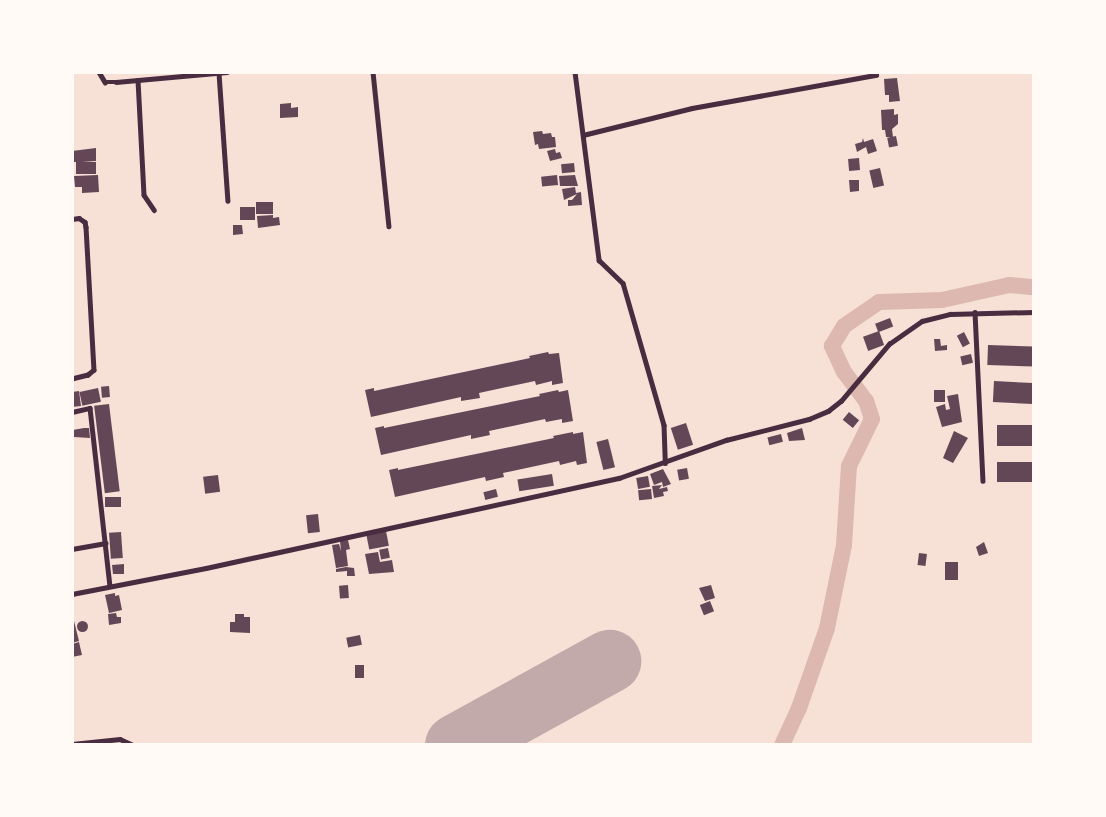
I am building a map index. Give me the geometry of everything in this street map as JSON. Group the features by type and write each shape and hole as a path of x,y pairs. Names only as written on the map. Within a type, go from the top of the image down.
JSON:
{"street":[{"path":"99,72 105,82 227,72"},
{"path":"373,72 389,226"},
{"path":"575,72 599,260 623,283 664,425 664,463"},
{"path":"583,135 692,108 876,75 876,72"},
{"path":"219,73 228,201"},
{"path":"138,80 144,195 154,210"},
{"path":"72,219 80,218 85,222 86,227 94,370 88,375 72,379"},
{"path":"975,312 983,480"},
{"path":"72,594 206,568 619,478 726,440 809,419 828,411 841,401 889,344 922,321 950,314 1034,312"},
{"path":"72,412 90,408 110,585"},
{"path":"72,549 105,543"},
{"path":"72,744 120,739 133,745"}],"building":[{"path":"897,78 900,101 889,102 889,95 885,95 884,79"},
{"path":"291,103 291,108 298,107 298,117 280,118 280,104"},
{"path":"894,109 894,115 898,114 898,124 892,129 893,137 886,137 885,130 882,130 881,110"},
{"path":"542,131 543,134 551,133 552,137 555,137 556,147 539,149 538,144 535,145 533,132"},
{"path":"896,136 898,146 889,148 887,138"},
{"path":"863,138 864,142 873,139 877,151 868,154 866,147 857,152 855,144 862,142"},
{"path":"96,148 96,161 82,162 96,162 96,174 76,174 76,162 72,162 72,151"},
{"path":"555,149 556,153 560,152 562,158 550,161 547,151"},
{"path":"859,158 860,170 849,171 848,159"},
{"path":"574,163 575,172 562,173 561,164"},
{"path":"880,168 884,186 873,188 869,170"},
{"path":"98,175 99,192 82,193 82,187 75,187 74,176"},
{"path":"557,175 558,185 542,187 541,177"},
{"path":"575,175 578,186 560,186 559,176"},
{"path":"849,180 859,180 859,191 850,192"},
{"path":"575,187 576,193 581,192 582,205 568,206 568,200 572,200 577,194 564,200 562,189"},
{"path":"256,202 273,202 273,214 256,214"},
{"path":"240,207 255,207 255,220 240,220"},
{"path":"273,215 273,218 279,217 280,225 258,228 257,216"},
{"path":"233,225 242,225 243,234 233,235"},
{"path":"890,318 893,326 878,332 875,324"},
{"path":"879,331 884,345 868,351 863,337"},
{"path":"964,332 970,344 963,347 957,336"},
{"path":"934,339 940,339 941,346 947,345 947,350 935,351"},
{"path":"988,345 1034,347 1033,367 987,365"},
{"path":"548,352 549,354 559,353 563,383 552,385 552,381 536,385 535,381 479,393 480,398 461,401 461,397 371,417 365,390 374,388 374,391 530,358 529,356"},
{"path":"971,354 973,363 962,365 960,356"},
{"path":"994,381 1034,383 1033,404 993,402"},
{"path":"109,386 110,397 102,398 101,387"},
{"path":"98,388 101,402 82,406 79,392"},
{"path":"558,390 559,392 568,390 573,421 562,423 562,419 546,422 545,419 489,431 490,435 471,439 471,435 381,455 375,428 540,396 539,394"},
{"path":"934,390 945,390 945,402 934,402"},
{"path":"79,391 81,406 72,407 72,392"},
{"path":"958,394 962,422 942,427 936,407 945,404 946,410 950,409 947,396"},
{"path":"109,404 120,491 105,493 94,406"},
{"path":"849,412 859,420 853,428 843,420"},
{"path":"686,423 693,445 678,450 671,428"},
{"path":"997,425 1034,425 1034,446 997,446"},
{"path":"89,428 90,438 74,437 73,430"},
{"path":"802,428 805,440 789,441 787,433"},
{"path":"954,431 968,438 953,463 943,458"},
{"path":"573,432 573,434 583,432 587,463 577,465 576,461 560,465 559,461 503,473 504,477 486,481 485,477 395,497 389,470 554,438 553,436"},
{"path":"781,434 783,442 769,445 767,437"},
{"path":"608,439 615,467 603,470 596,442"},
{"path":"997,462 1034,462 1034,482 997,482"},
{"path":"687,468 689,479 679,481 677,470"},
{"path":"663,469 671,484 663,487 662,482 654,485 650,474"},
{"path":"552,474 554,486 519,491 517,479"},
{"path":"218,475 220,492 205,494 203,477"},
{"path":"648,476 650,487 638,489 636,478"},
{"path":"662,485 659,489 667,487 668,491 663,492 664,496 654,498 652,486"},
{"path":"496,489 498,497 485,500 483,492"},
{"path":"651,489 652,499 639,500 638,490"},
{"path":"105,497 121,497 121,507 105,507"},
{"path":"318,514 320,532 308,533 306,515"},
{"path":"386,531 389,546 369,550 366,535"},
{"path":"121,532 123,558 111,559 109,533"},
{"path":"348,540 350,549 346,550 348,566 336,568 332,545 339,544 341,551 340,541"},
{"path":"984,542 988,553 979,556 976,547"},
{"path":"388,548 390,558 381,560 379,550"},
{"path":"378,552 380,562 392,560 394,572 369,574 365,554"},
{"path":"919,553 927,554 925,566 918,565"},
{"path":"945,562 958,562 958,580 945,580"},
{"path":"124,564 124,574 113,574 112,565"},
{"path":"354,568 355,576 347,576 347,571 336,572 336,569"},
{"path":"348,585 349,598 340,599 339,586"},
{"path":"711,585 715,598 705,601 699,588"},
{"path":"115,593 115,596 119,595 122,610 109,613 105,595"},
{"path":"710,601 714,611 704,615 700,605"},
{"path":"116,613 117,617 121,617 121,623 109,625 108,614"},
{"path":"235,614 250,617 250,633 230,632 230,622 235,622"},
{"path":"72,621 74,621 79,641 72,643"},
{"path":"82,621 86,622 86,630 82,631 78,630 77,626 78,622"},
{"path":"360,635 362,645 348,647 346,638"},
{"path":"79,642 82,655 72,657 72,644"},
{"path":"355,665 364,665 364,678 355,678"}],"waterway":[{"path":"782,745 799,708 827,628 844,545 849,466 872,419 866,401 844,372 832,346 844,326 879,302 942,300 1009,285 1034,287"}],"runway":[{"path":"456,745 609,661"}]}
